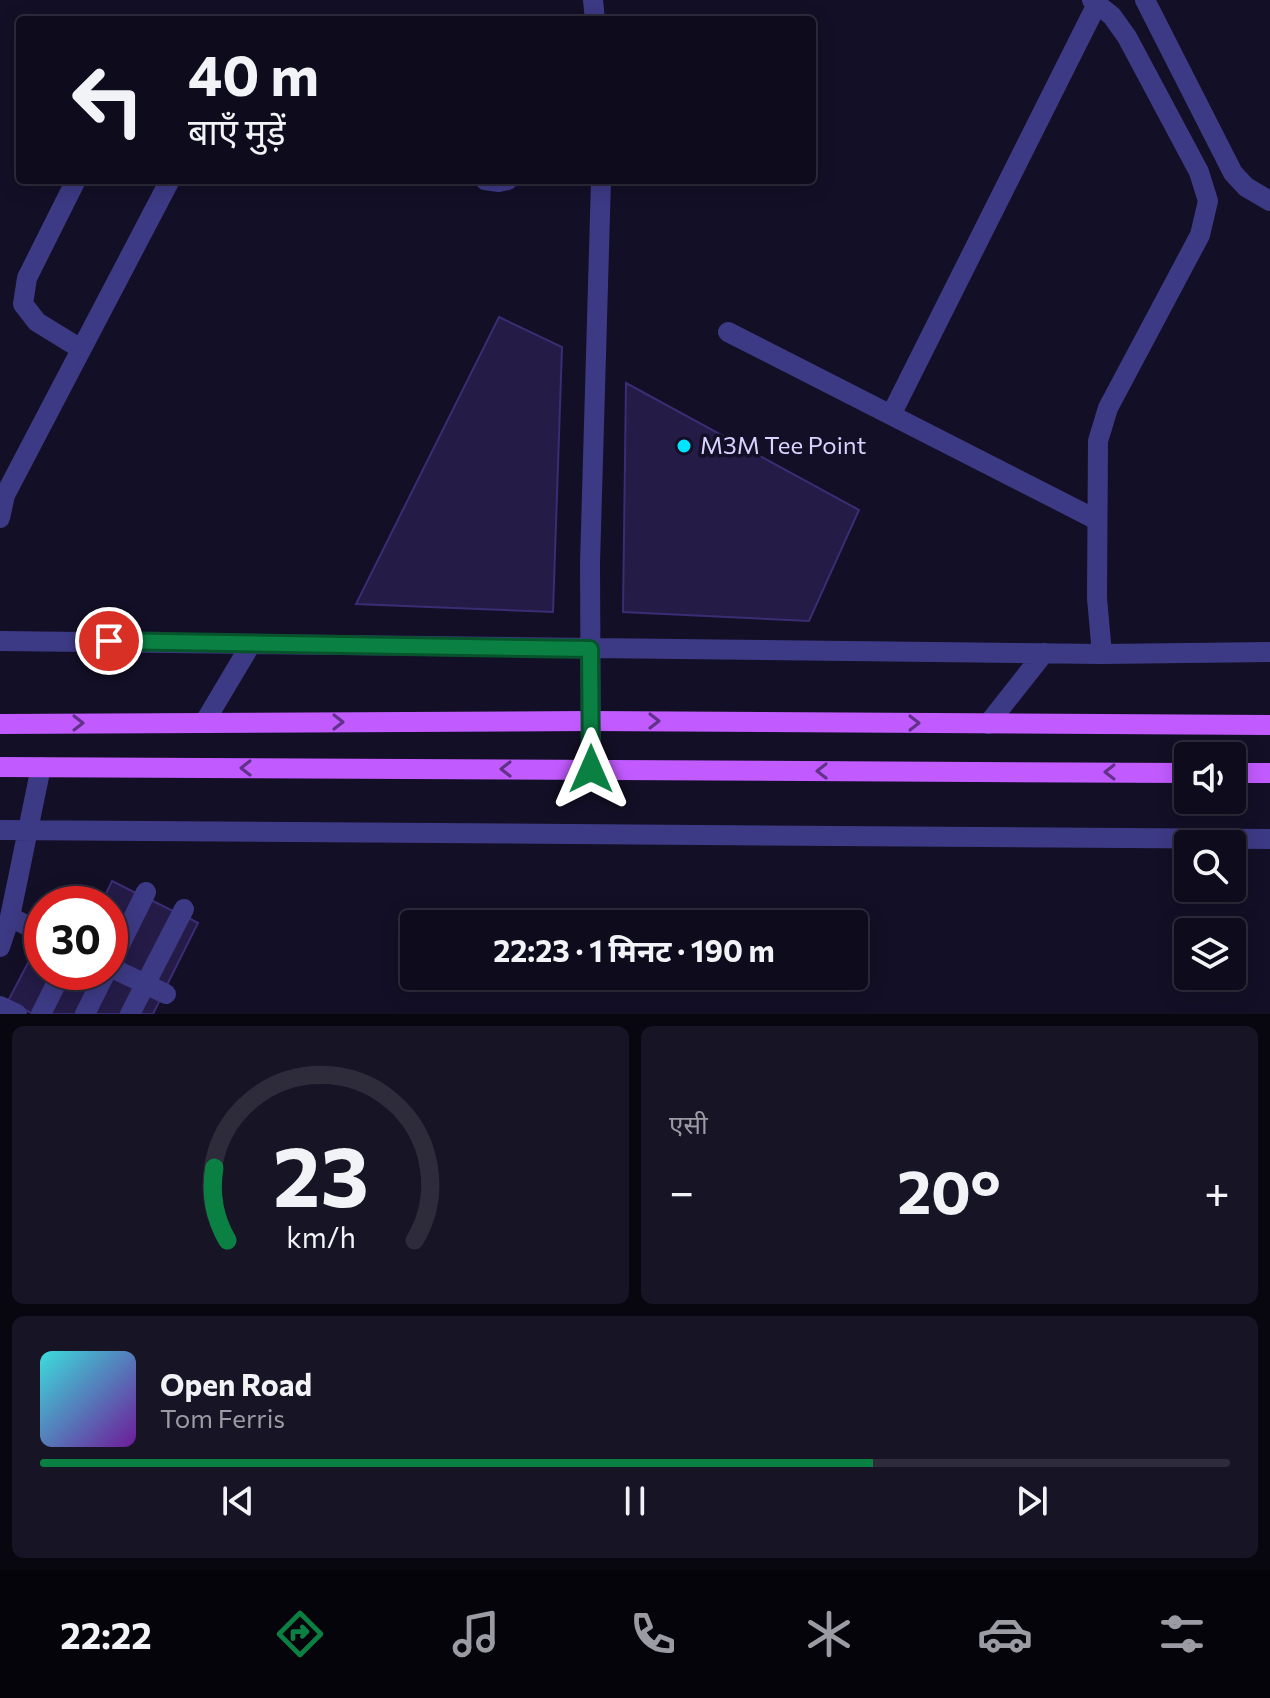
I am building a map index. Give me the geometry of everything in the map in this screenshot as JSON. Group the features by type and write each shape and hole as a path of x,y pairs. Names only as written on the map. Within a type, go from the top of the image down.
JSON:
{"main road":[{"path":"0,724 590,721 1270,725"},
{"path":"0,767 1174,773"},
{"path":"1246,773 1270,773"}],"street":[{"path":"1145,0 1233,173 1246,187 1270,201"},
{"path":"891,415 1094,2 1112,16 1127,37 1199,172 1208,201 1200,235 1108,408 1098,441 1097,598 1102,654"},
{"path":"74,184 27,278 23,304 37,322 81,349"},
{"path":"0,518 5,495 168,184"},
{"path":"591,769 590,564 601,184"},
{"path":"728,332 1097,520"},
{"path":"0,641 1102,654 1270,652"},
{"path":"204,723 251,644"},
{"path":"988,724 1044,653"},
{"path":"0,947 10,917 41,767"},
{"path":"0,830 1270,839"},
{"path":"128,929 146,892"},
{"path":"130,1014 184,909"},
{"path":"10,917 24,924"},
{"path":"128,975 166,994"},
{"path":"41,1014 53,990"},
{"path":"85,1014 97,990"},
{"path":"0,1006 17,1014"}],"building":[{"path":"499,317 562,347 553,612 356,604"},
{"name":"M3M Tee Point","path":"626,383 859,510 809,621 623,612"},
{"path":"128,889 140,895 128,919"},
{"path":"149,899 177,913 143,977 128,969 128,940"},
{"path":"185,916 198,923 166,987 152,980"},
{"path":"24,970 24,990 46,990 33,1014 8,1001"},
{"path":"128,978 138,983 123,1014 91,1014 104,990 128,990"},
{"path":"148,989 162,996 153,1014 136,1014"},
{"path":"59,990 92,990 79,1014 47,1014"}],"place":[{"name":"M3M Tee Point","path":"684,446"}],"route":[{"path":"109,641 590,649 591,769"}]}
